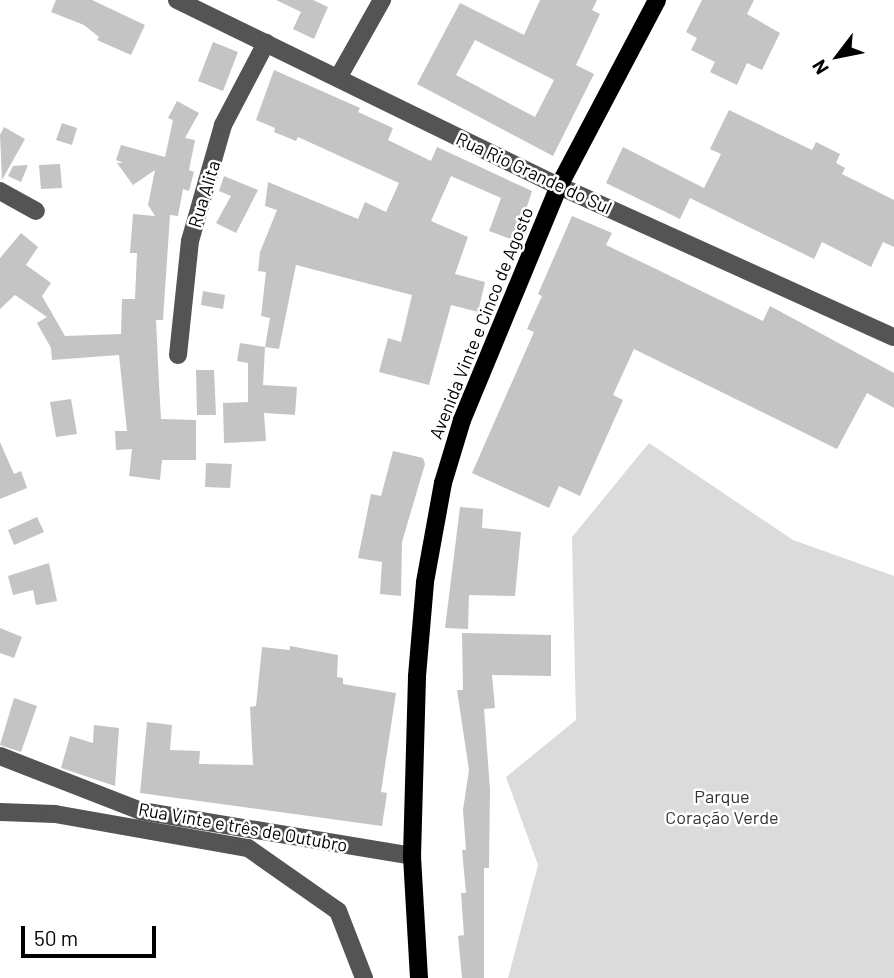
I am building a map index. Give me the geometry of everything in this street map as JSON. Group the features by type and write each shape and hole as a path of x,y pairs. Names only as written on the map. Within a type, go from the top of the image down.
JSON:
{"main road":[{"name":"Avenida Vinte e Cinco de Agosto","path":"419,978 412,856 419,662 425,582 443,483 462,420 559,186 657,0"}],"street":[{"name":"Rua Rio Grande do Sul","path":"177,0 559,186 893,335"},
{"path":"338,78 382,0"},
{"name":"Rua Alita","path":"178,355 190,241 223,125 266,43"},
{"path":"0,191 36,212"},
{"name":"Rua Vinte e três de Outubro","path":"0,756 141,811 412,856"},
{"path":"0,812 55,814 248,848 338,911 364,978"}],"green space":[{"name":"Parque Coração Verde","path":"649,443 793,540 894,576 894,978 508,978 538,865 506,777 576,720 572,537"}],"building":[{"path":"56,0 92,0 145,25 131,55 97,40 99,37 84,25 51,12"},
{"path":"276,0 313,0 328,7 314,39 293,29 301,12"},
{"path":"540,0 597,0 592,10 600,14 576,65 594,74 553,156 417,84 460,3 524,35","holes":["475,40 554,80 535,117 456,75"]},
{"path":"702,0 754,0 747,14 780,33 762,70 747,63 737,85 710,72 715,62 691,50 697,38 686,32"},
{"path":"213,42 238,52 223,91 198,81"},
{"path":"274,70 360,108 358,112 393,128 388,140 431,161 437,147 532,191 516,241 489,231 501,198 451,176 431,221 468,237 455,274 485,282 478,312 451,305 429,385 379,372 388,338 401,342 412,295 296,265 279,349 265,347 270,318 261,316 266,272 258,271 260,252 277,210 265,206 268,182 358,219 365,202 386,212 399,183 298,137 296,141 274,132 275,128 256,120"},
{"path":"177,101 199,113 185,138 195,140 189,170 194,172 189,191 183,189 178,216 170,215 163,320 156,320 159,384 161,419 196,420 196,460 162,460 160,480 129,476 132,449 116,450 115,431 127,431 119,355 52,360 51,348 37,323 47,317 15,295 0,309 0,258 21,233 38,247 26,265 51,283 42,296 65,336 121,334 122,299 135,299 137,253 130,253 133,214 155,216 148,205 155,170 133,185 117,163 123,163 116,160 121,145 165,157 173,120 168,118"},
{"path":"729,110 812,150 816,142 840,154 836,163 845,168 842,174 894,200 894,247 883,242 871,267 822,242 814,259 690,198 680,219 606,183 623,147 704,188 721,154 710,149"},
{"path":"62,123 77,128 72,145 56,140"},
{"path":"4,127 25,139 2,180 0,135"},
{"path":"60,164 62,188 41,189 39,165"},
{"path":"28,165 21,182 8,176 13,166"},
{"path":"224,176 258,190 236,233 216,223 231,196 219,191"},
{"path":"572,216 612,233 606,245 763,321 770,306 894,373 894,408 867,393 837,449 634,349 613,395 623,400 580,496 559,486 549,508 472,473 534,332 527,329 542,296 538,294"},
{"path":"203,291 225,295 223,309 201,305"},
{"path":"240,343 265,347 263,385 297,387 295,415 264,413 266,441 224,443 223,403 248,402 248,363 237,361"},
{"path":"196,370 214,370 216,415 197,415"},
{"path":"71,399 77,434 56,437 50,402"},
{"path":"0,442 14,474 21,471 27,488 0,499"},
{"path":"393,451 423,458 425,464 402,542 401,596 380,594 382,562 358,558 371,494 381,496"},
{"path":"206,463 232,464 230,488 205,487"},
{"path":"460,507 483,509 482,528 521,532 515,596 469,595 468,629 445,628"},
{"path":"37,517 44,532 14,545 8,530"},
{"path":"49,563 57,601 36,605 33,590 13,595 8,576"},
{"path":"0,628 22,637 14,658 0,653"},
{"path":"462,633 551,635 551,676 492,675 495,708 484,709 490,789 489,868 484,868 484,978 462,978 458,936 464,935 461,893 466,893 462,850 466,850 463,810 469,770 457,690 463,690"},
{"path":"290,646 338,655 337,677 343,678 343,684 396,693 381,792 387,793 382,826 140,793 147,722 172,725 170,750 200,751 199,764 253,765 250,707 256,706 262,647 290,650"},
{"path":"14,698 37,706 21,752 0,745"},
{"path":"94,725 119,728 115,786 61,768 70,736 93,743"}]}
